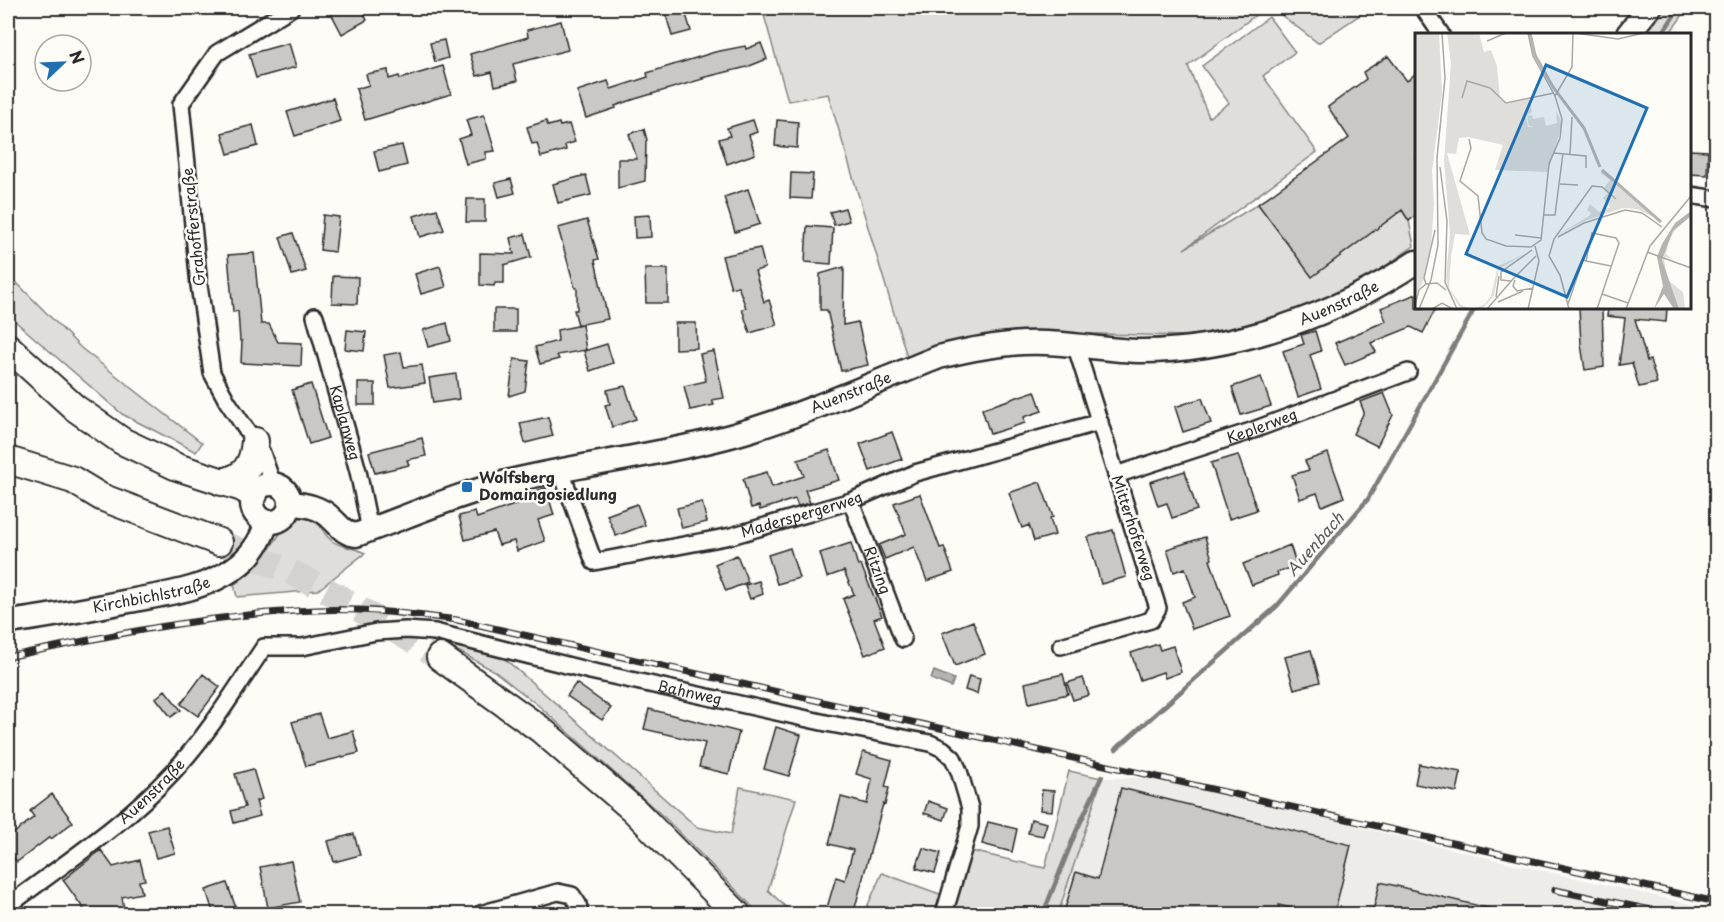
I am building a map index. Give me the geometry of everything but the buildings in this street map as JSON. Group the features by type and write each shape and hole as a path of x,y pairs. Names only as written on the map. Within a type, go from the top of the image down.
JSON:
{"main road":[{"path":"8,347 75,408 122,441 177,467 242,488 261,489"},
{"path":"221,482 234,480 243,474 254,452 255,441"},
{"path":"8,460 73,480 102,497 219,542"},
{"path":"8,478 69,495 102,497"},
{"path":"440,657 540,729 634,810 737,915"}],"street":[{"name":"Grahofferstraße","path":"261,489 270,476 267,465 255,441 227,401 212,373 199,285 181,104 217,53 291,8"},
{"path":"1423,8 1440,33"},
{"path":"1629,33 1649,8"},
{"path":"1691,195 1716,199"},
{"name":"Auenstraße","path":"291,503 309,505 321,510 347,534 356,535 426,507 514,480 732,435 773,422 939,357 968,349 1017,343 1075,344 1151,351 1205,347 1240,340 1281,327 1361,295 1395,277 1415,263"},
{"name":"Kaplanweg","path":"315,316 358,471 370,530"},
{"name":"Mitterhoferweg","path":"1061,646 1151,620 1158,608 1075,344"},
{"name":"Keplerweg","path":"1116,475 1248,432 1408,372"},
{"name":"Maderspergerweg","path":"561,471 594,562 730,537 851,501 915,473 1100,422"},
{"path":"278,485 285,490 291,503 288,513 282,519 267,522 258,517 254,510 261,489 278,485"},
{"name":"Ritzing","path":"851,501 903,639"},
{"name":"Kirchbichlstraße","path":"8,622 47,617 193,588 218,579 246,558 256,546 267,522"},
{"name":"Bahnweg","path":"264,647 302,647 386,631 435,632 590,671 826,723 930,743 943,749 953,758 970,808 970,826 944,915"},
{"name":"Auenstraße","path":"8,906 147,799 212,725 264,647"},
{"path":"480,915 558,892 572,895 578,904 580,915"}],"shaded area":[{"path":"762,8 1265,8 1188,66 1209,117 1229,103 1202,66 1269,17 1295,52 1263,76 1317,152 1184,249 1258,204 1312,276 1402,210 1409,221 1414,246 1323,310 1190,336 1005,332 908,360 828,94 788,101"},
{"path":"1272,8 1370,8 1318,43"},
{"path":"1666,8 1688,8 1670,33 1647,33"},
{"path":"8,282 16,282 81,348 202,443 196,452 122,414 8,315"},
{"path":"303,517 315,521 332,541 365,553 318,590 237,597 234,585 257,565 288,525"},
{"path":"447,645 497,652 697,827 731,834 740,787 796,799 768,890 793,914 759,914 665,818 539,706 494,671"},
{"path":"934,671 954,679 951,687 931,679"},
{"path":"1069,771 1102,778 1058,914 864,914 882,873 956,900 971,851 1045,868"},
{"path":"1102,778 1157,778 1716,910 1716,914 1058,914"}],"waterway":[{"name":"Auenbach","path":"1663,33 1679,8"},
{"name":"Auenbach","path":"1116,749 1277,606 1368,499 1474,309"},
{"name":"Auenbach","path":"1043,914 1075,834 1102,776"}],"tunnel":[{"path":"219,542 291,572 337,596 440,657"}],"railway":[{"path":"8,657 161,627 277,612 351,610 457,620 1716,902"},
{"path":"1555,890 1670,914"}],"place":[{"name":"Wolfsberg Domaingosiedlung","path":"467,487"}]}
